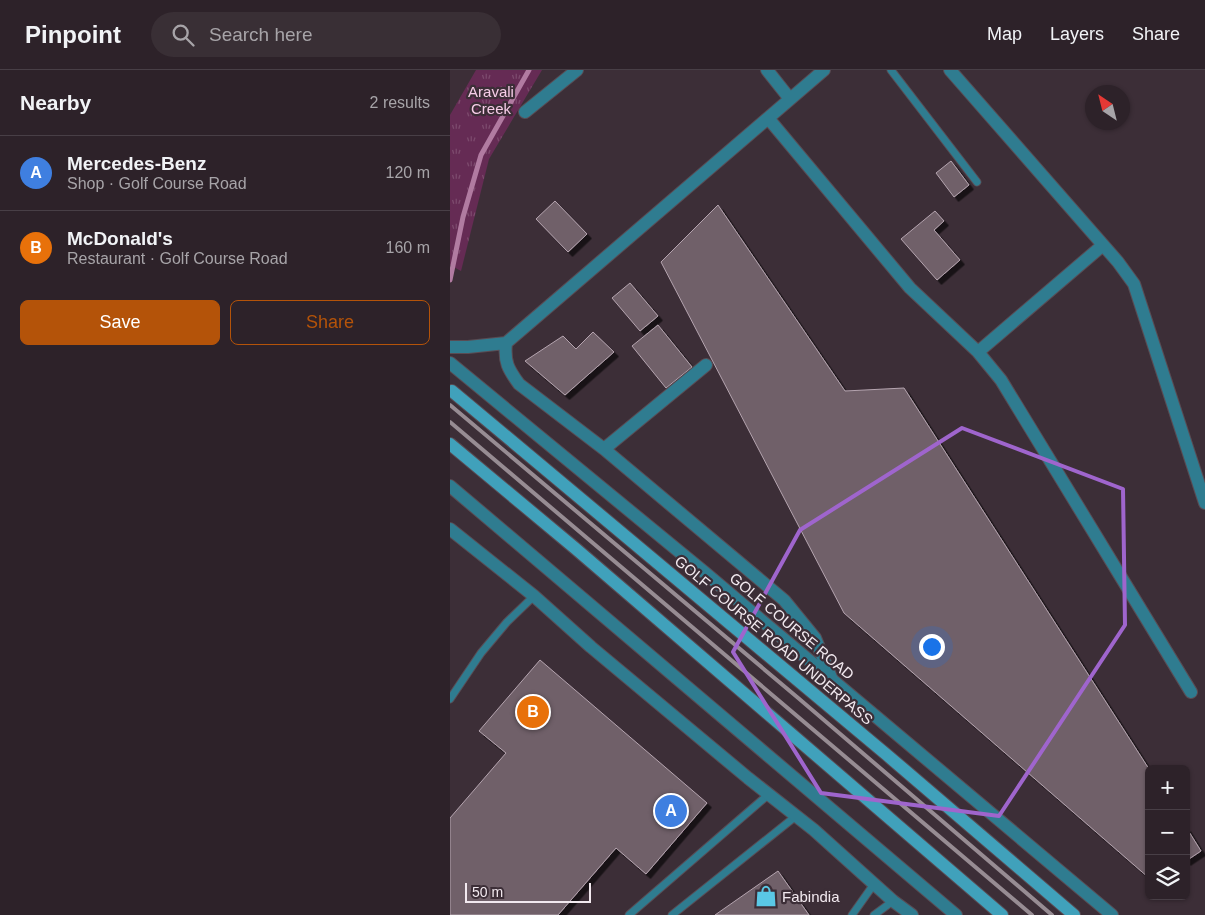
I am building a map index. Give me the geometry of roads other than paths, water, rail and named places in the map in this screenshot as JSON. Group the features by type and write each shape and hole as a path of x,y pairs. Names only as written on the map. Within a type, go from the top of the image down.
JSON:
{"main road":[{"name":"GOLF COURSE ROAD UNDERPASS","path":"452,391 887,755 1074,915"},
{"path":"450,444 576,549 1002,915"}],"street":[{"path":"525,112 577,70"},
{"path":"767,70 790,99"},
{"path":"450,347 506,343 824,70"},
{"path":"950,70 1118,262 1134,284 1205,503"},
{"path":"768,118 910,288 978,352 1002,380 1192,692"},
{"path":"978,352 1103,245"},
{"path":"506,343 505,356 509,370 519,384 604,449 784,600 815,638 832,680"},
{"name":"GOLF COURSE ROAD","path":"450,363 1112,915"},
{"path":"604,449 706,365"},
{"path":"450,486 956,915"},
{"path":"450,529 534,596 613,666 796,816 893,901 912,915"}],"lane":[{"path":"891,70 977,182"},
{"path":"450,699 481,653 507,622 534,596"},
{"path":"629,915 769,794"},
{"path":"672,915 796,816"},
{"path":"852,915 874,884"},
{"path":"874,915 893,901"}],"waterway":[{"path":"450,280 463,217 481,155 529,70"}],"railway":[{"path":"450,405 797,697 1052,915"},
{"path":"450,422 1032,915"}],"place":[{"name":"McDonald's","path":"533,712"},
{"name":"Mercedes-Benz","path":"671,811"},
{"name":"Fabindia","path":"766,896"}],"park label":[{"name":"Aravali Creek","path":"491,100"}]}
